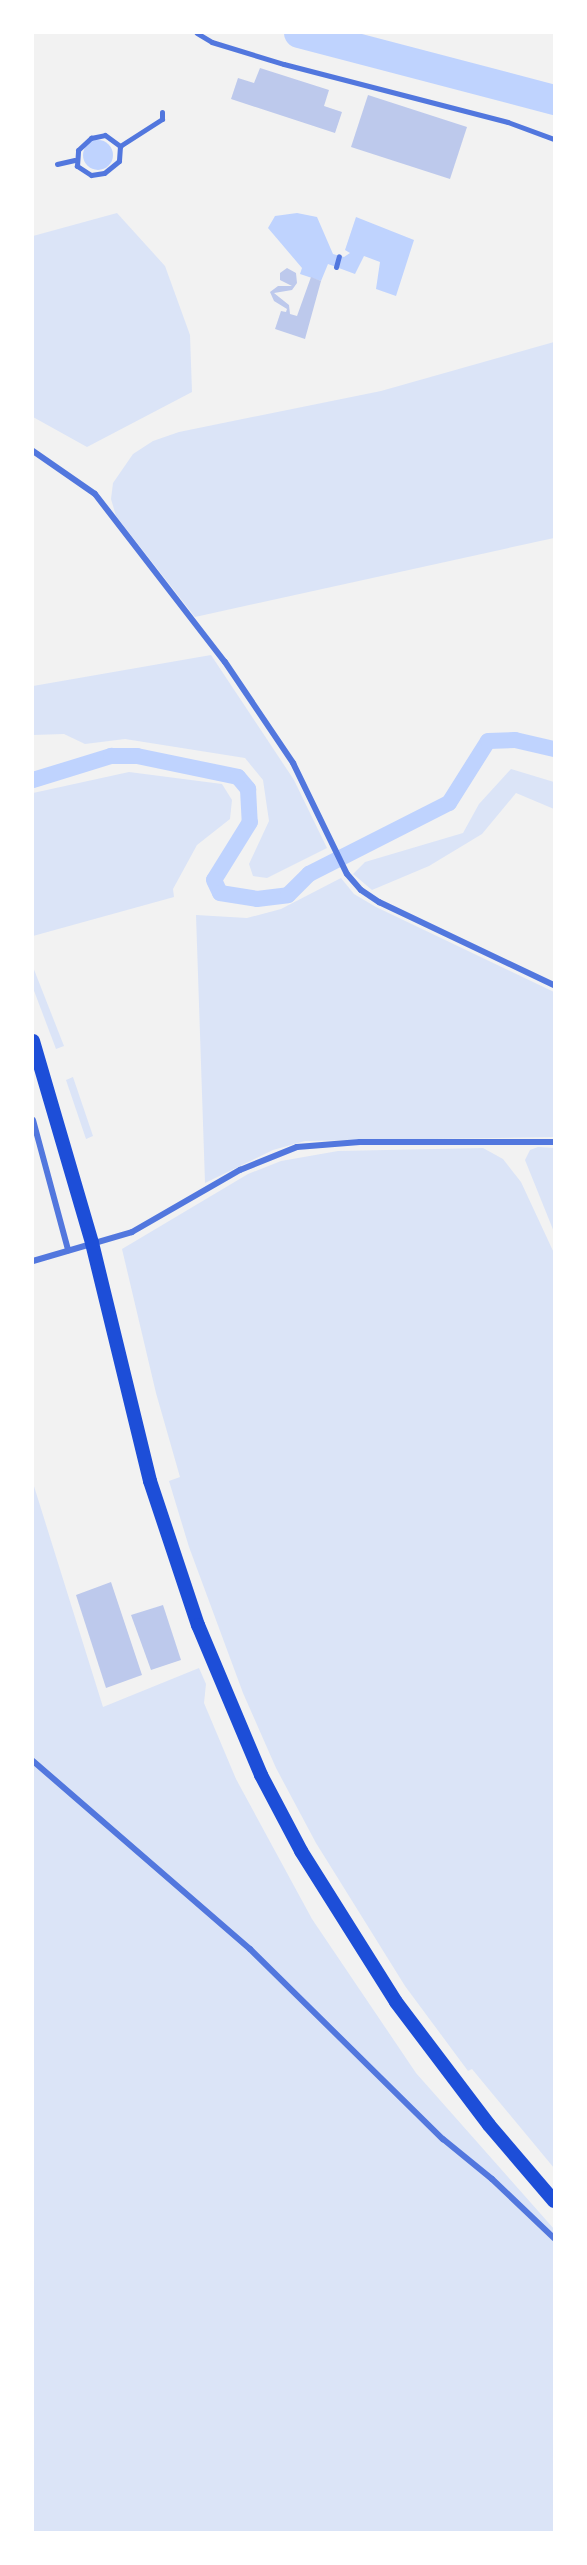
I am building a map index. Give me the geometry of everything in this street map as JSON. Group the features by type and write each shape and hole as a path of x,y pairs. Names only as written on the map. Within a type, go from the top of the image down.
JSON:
{"main road":[{"path":"33,1041 92,1243 150,1481 198,1625 261,1775 355,1940 459,2086 554,2201"}],"street":[{"path":"120,146 162,119 162,112"},
{"path":"112,137 120,146 119,161 104,173 85,173 75,160 80,146 91,138 112,137"},
{"path":"57,164 75,160"},
{"path":"336,267 339,256"},
{"path":"33,451 95,494 225,662 293,763 347,874 379,902 554,985"},
{"path":"33,1120 68,1250"},
{"path":"33,1261 132,1232 240,1170 297,1147 360,1142 554,1142"},
{"path":"33,1761 224,1926 443,2139 492,2179 554,2238"}],"lane":[{"path":"197,33 212,42 284,64 508,122 554,139"}],"shaded area":[{"path":"117,213 165,266 190,335 192,392 87,447 33,417 33,236"},
{"path":"554,342 554,538 195,617 116,516 111,499 113,483 133,454 153,441 179,432 381,391"},
{"path":"211,655 294,780 327,848 267,878 253,876 249,864 269,821 263,780 245,758 125,739 85,744 64,734 33,735 33,686"},
{"path":"511,769 554,782 554,809 516,793 482,834 429,866 372,890 353,874 365,862 463,833 479,804"},
{"path":"129,772 222,784 232,800 230,819 197,845 173,889 174,897 33,936 33,793"},
{"path":"341,878 354,894 376,907 554,992 554,1137 305,1141 273,1150 205,1183 196,915 247,918 281,909"},
{"path":"33,967 64,1046 56,1049 33,988"},
{"path":"73,1077 93,1136 86,1139 66,1080"},
{"path":"538,1147 554,1148 554,1232 525,1160 530,1150"},
{"path":"483,1148 503,1159 521,1182 554,1253 554,2168 472,2069 468,2071 405,1986 316,1843 276,1768 243,1693 189,1547 169,1481 180,1477 156,1393 122,1249 248,1174 281,1161 338,1151"},
{"path":"33,1483 103,1707 199,1668 206,1684 204,1703 236,1779 312,1919 416,2073 554,2229 554,2532 33,2532"}],"water":[{"path":"98,140 104,141 112,149 112,161 104,169 98,170 92,169 84,161 83,155 84,149 92,141"},
{"path":"297,213 317,217 333,254 344,257 350,253 345,250 356,217 414,240 396,296 376,289 380,262 364,256 355,274 328,264 321,281 300,274 302,268 268,228 275,216"}],"building":[{"path":"260,68 329,90 324,106 342,112 335,133 231,99 238,78 254,83"},
{"path":"368,95 467,127 450,179 351,147"},
{"path":"287,268 296,273 297,283 292,290 274,293 289,305 290,314 297,316 311,277 321,281 305,339 275,329 281,311 286,312 287,309 274,301 270,292 278,286 292,286 280,280 280,273"},
{"path":"111,1582 142,1675 106,1688 76,1595"},
{"path":"163,1605 181,1660 151,1670 131,1615"}],"waterway":[{"path":"299,33 554,100"},
{"path":"33,780 111,756 137,756 238,777 248,789 250,822 214,880 220,893 257,899 288,895 309,874 449,803 488,741 515,740 554,749"}]}
